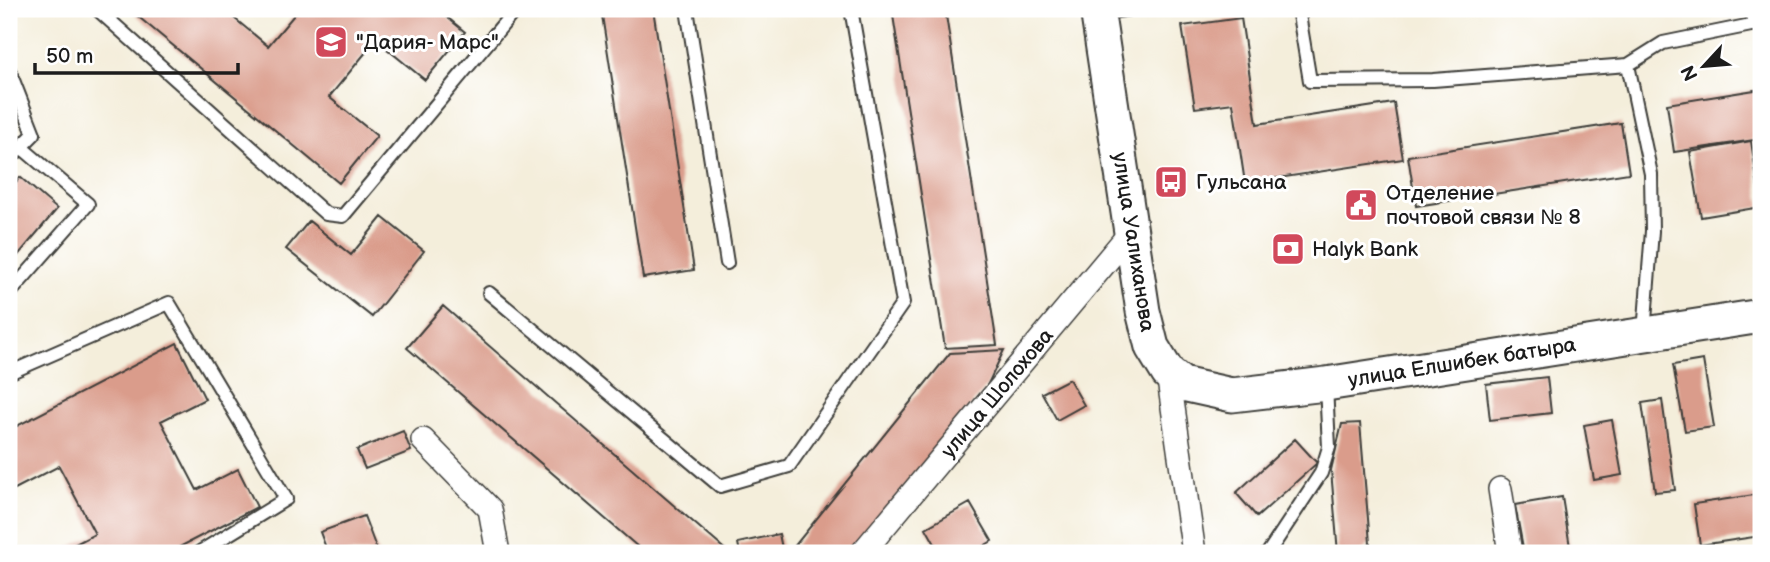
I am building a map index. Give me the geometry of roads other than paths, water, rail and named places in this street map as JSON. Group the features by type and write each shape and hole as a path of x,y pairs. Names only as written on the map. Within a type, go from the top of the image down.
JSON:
{"main road":[{"name":"улица Уалиханова","path":"1108,10 1131,232 1152,347 1168,373"},
{"name":"улица Елшибек батыра","path":"1168,373 1182,384 1232,395 1326,384 1761,317"}],"street":[{"name":"улица Шолохова","path":"862,553 1131,232"},
{"name":"улица Уалиханова","path":"1168,373 1194,553"},
{"path":"423,440 490,509 498,553"},
{"path":"1500,489 1510,553"}],"lane":[{"path":"97,9 326,214 343,216 516,9"},
{"path":"687,9 727,263"},
{"path":"489,293 720,485 789,466 903,303 852,9"},
{"path":"1298,9 1310,81 1433,80 1628,65 1663,43 1757,24 1751,9"},
{"path":"1628,65 1651,174 1652,231 1644,333"},
{"path":"9,70 34,134 9,160"},
{"path":"9,294 88,204 21,147"},
{"path":"9,373 169,303 286,499 198,553"},
{"path":"1268,553 1321,473 1329,447 1326,384"},
{"path":"9,548 12,553"}],"place":[{"name":"\"Дария- Марс\"","path":"331,42"},
{"name":"Гульсана","path":"1171,182"},
{"name":"Отделение почтовой связи № 8","path":"1361,205"},
{"name":"Halyk Bank","path":"1288,249"}]}
